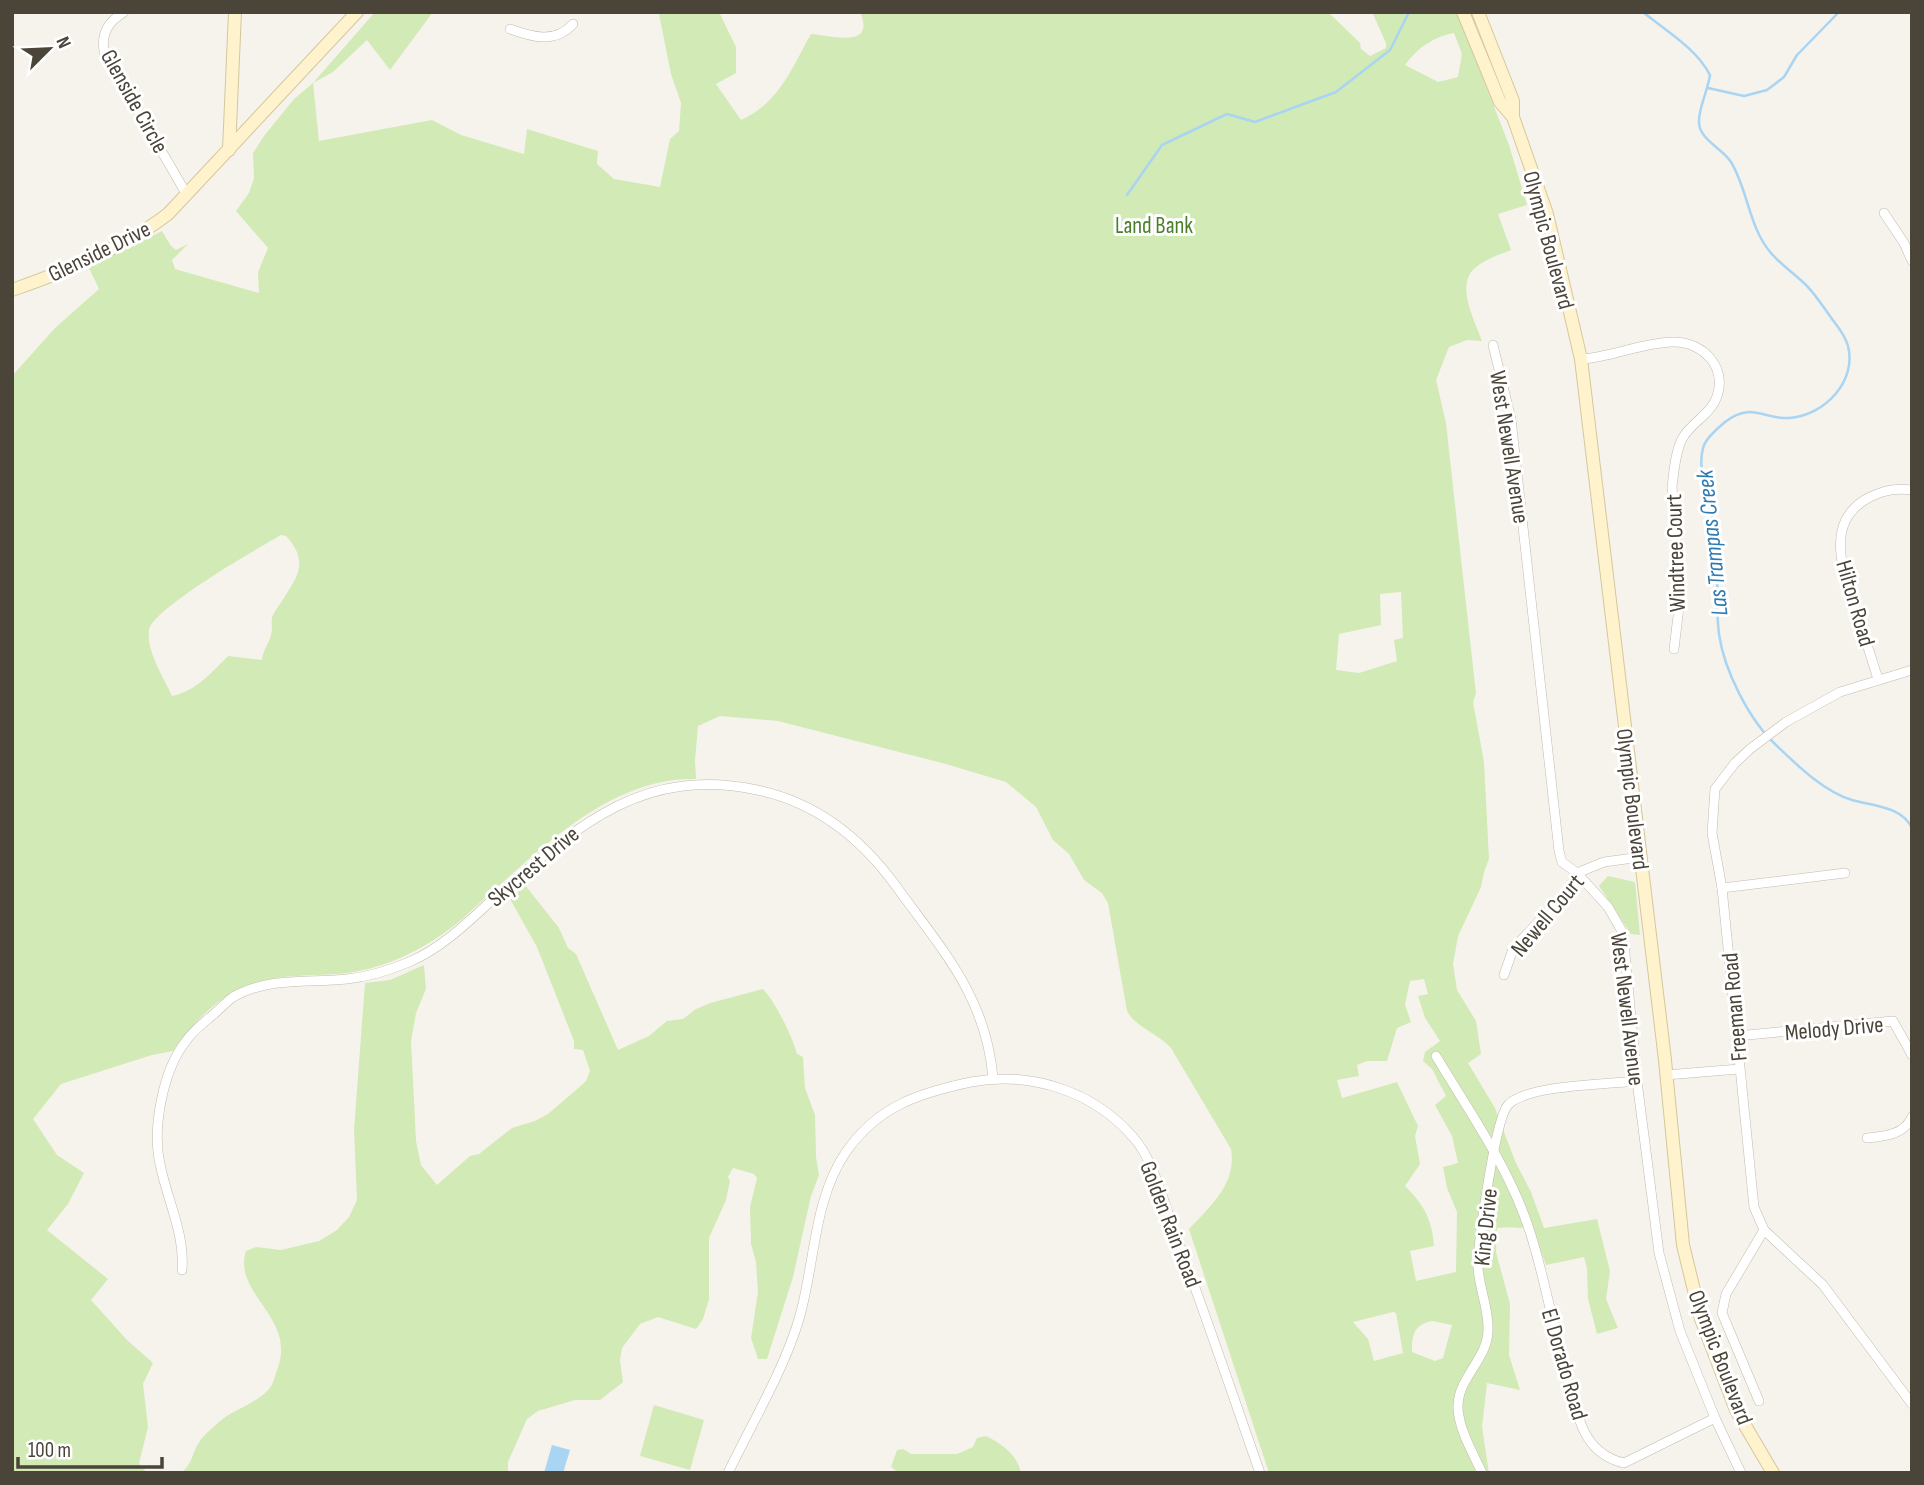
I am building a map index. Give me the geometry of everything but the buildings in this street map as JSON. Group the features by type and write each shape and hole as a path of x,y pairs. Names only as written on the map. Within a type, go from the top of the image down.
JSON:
{"main road":[{"path":"229,150 235,12"},
{"name":"Glenside Drive","path":"12,290 37,282 141,234 168,214 357,12"},
{"name":"Olympic Boulevard","path":"1463,12 1500,102 1513,117"},
{"name":"Olympic Boulevard","path":"1478,12 1513,101 1513,117 1547,214 1581,359 1666,1075 1683,1245 1701,1319 1736,1410 1773,1473"}],"street":[{"name":"Glenside Circle","path":"124,12 113,19 104,32 104,52 187,195"},
{"path":"510,29 535,38 564,32 573,24"},
{"path":"1884,213 1908,242 1912,261"},
{"name":"Windtree Court","path":"1581,359 1676,342 1705,350 1717,367 1720,382 1714,404 1682,438 1674,471 1672,487 1680,599 1674,649"},
{"name":"West Newell Avenue","path":"1493,345 1511,419 1559,851 1562,862 1577,873 1608,908 1623,933 1637,1082 1659,1253 1680,1331 1715,1418 1741,1473"},
{"name":"Hilton Road","path":"1878,679 1842,568 1840,543 1848,513 1860,502 1896,488 1912,490"},
{"name":"Freeman Road","path":"1911,671 1840,692 1786,722 1750,749 1735,762 1715,789 1712,833 1722,888 1754,1207 1764,1230 1823,1285 1912,1404"},
{"name":"Skycrest Drive","path":"182,1270 184,1252 159,1163 158,1124 162,1095 185,1041 233,998 262,985 350,979 412,961 454,934 587,822 647,793 702,784 741,786 796,801 824,816 850,835 869,851 891,878 968,989 986,1036 992,1078"},
{"name":"Newell Court","path":"1504,975 1513,949 1569,889 1577,873 1604,862 1640,857"},
{"path":"1722,888 1845,873"},
{"name":"Melody Drive","path":"1737,1036 1892,1021 1912,1055"},
{"name":"El Dorado Road","path":"1436,1056 1493,1151 1531,1234 1564,1368 1583,1430 1598,1452 1613,1461 1624,1463 1715,1418"},
{"path":"1666,1075 1740,1069"},
{"name":"Golden Rain Road","path":"728,1473 790,1344 803,1303 826,1196 834,1172 845,1153 878,1117 907,1100 942,1088 992,1078 1064,1087 1101,1106 1134,1137 1145,1154 1166,1208 1260,1473"},
{"name":"King Drive","path":"1482,1473 1463,1429 1458,1411 1458,1396 1462,1384 1486,1344 1488,1331 1478,1265 1493,1151 1500,1119 1507,1106 1518,1097 1529,1093 1637,1082"},
{"path":"1867,1138 1891,1136 1908,1124 1912,1116"},
{"path":"1759,1401 1722,1313 1726,1294 1764,1230"}],"green space":[{"path":"375,12 433,12 390,70 367,40 333,72 313,83"},
{"name":"Land Bank","path":"719,12 736,47 736,73 716,84 741,120 754,113 775,94 791,72 811,34 849,38 857,36 862,32 864,24 860,12 1328,12 1370,56 1386,48 1372,12 1457,12 1509,145 1527,205 1498,214 1511,250 1483,262 1469,275 1468,303 1482,341 1467,340 1449,347 1436,380 1446,423 1476,694 1473,702 1484,762 1489,859 1481,887 1458,936 1453,964 1457,990 1476,1021 1481,1054 1468,1063 1495,1108 1544,1228 1597,1219 1610,1271 1606,1299 1618,1328 1597,1334 1588,1299 1584,1257 1546,1265 1532,1227 1497,1228 1496,1252 1510,1304 1509,1355 1520,1390 1487,1383 1482,1427 1489,1473 1269,1473 1189,1229 1214,1203 1226,1183 1232,1161 1231,1149 1171,1048 1136,1022 1127,1011 1108,903 1102,893 1084,880 1069,854 1053,840 1036,807 1006,782 946,764 778,721 720,716 698,726 696,779 665,781 607,802 555,838 442,935 425,945 393,961 359,971 291,976 251,984 210,1009 173,1051 61,1084 33,1119 57,1155 84,1173 68,1204 47,1230 108,1279 91,1300 127,1340 153,1363 143,1384 148,1427 139,1463 147,1473 12,1473 12,376 55,328 99,289 89,268 162,231 176,250 188,244 172,260 175,269 259,293 258,272 268,248 236,211 249,193 254,178 253,153 294,99 313,83 319,141 432,120 461,135 524,154 527,129 598,151 597,164 614,179 660,187 670,139 679,131 681,103 671,74 659,14","holes":["1454,33 1462,54 1458,77 1438,82 1405,65 1415,53 1439,37","281,535 286,536 298,554 299,563 296,578 273,616 272,633 262,660 228,656 196,686 172,696 150,647 149,630 155,620 186,594","1401,592 1403,638 1394,640 1397,661 1359,673 1336,670 1339,634 1381,625 1380,594","1424,979 1428,994 1418,996 1425,1018 1440,1041 1425,1052 1423,1061 1432,1069 1446,1096 1435,1105 1452,1136 1458,1163 1443,1167 1447,1188 1457,1212 1456,1272 1416,1281 1410,1251 1434,1246 1426,1213 1405,1186 1420,1164 1415,1136 1418,1126 1397,1082 1342,1098 1337,1080 1359,1076 1357,1065 1367,1061 1387,1061 1397,1028 1411,1022 1405,1005 1410,981","1396,1313 1403,1353 1374,1361 1368,1339 1353,1322","1432,1321 1452,1325 1443,1358 1435,1361 1412,1352 1413,1336 1421,1325"]},
{"path":"1608,876 1635,882 1640,935 1631,934 1599,886"},
{"path":"525,885 559,928 568,948 576,954 618,1050 649,1036 667,1021 683,1019 710,1003 763,989 783,1020 797,1054 803,1057 805,1088 815,1115 819,1175 811,1196 793,1277 767,1359 758,1359 751,1338 758,1292 756,1262 751,1244 750,1207 757,1178 754,1174 733,1168 728,1177 730,1181 726,1200 709,1238 709,1299 703,1319 696,1329 658,1317 640,1324 622,1348 620,1360 623,1382 600,1400 575,1400 538,1411 527,1419 508,1462 508,1473 181,1473 188,1466 204,1436 225,1417 264,1394 272,1385 277,1370 281,1352 279,1336 248,1280 244,1266 246,1251 256,1247 281,1250 319,1241 337,1230 349,1217 357,1200 354,1130 365,983 390,980 424,965 426,989 416,1013 411,1041 416,1141 421,1165 437,1185 470,1156 479,1154 512,1128 548,1114 586,1081 590,1071 583,1050 574,1049 574,1041 537,947 510,899"},
{"path":"654,1405 704,1420 690,1470 640,1456"},
{"path":"986,1436 1008,1450 1021,1473 899,1473 891,1467 897,1450 903,1449 911,1454 957,1454 973,1447 977,1438"}],"water":[{"path":"552,1445 570,1450 563,1473 544,1473"}],"waterway":[{"path":"1127,195 1162,145 1227,114 1255,122 1336,92 1390,50 1409,12"},
{"name":"Las Trampas Creek","path":"1643,12 1689,48 1710,75 1699,116 1702,133 1731,162 1764,243 1813,293 1845,338 1850,359 1848,372 1836,394 1815,410 1790,418 1743,413 1725,422 1704,445 1703,481 1717,544 1718,623 1726,663 1739,694 1756,722 1802,769 1831,791 1852,800 1894,811 1912,828"},
{"path":"1708,88 1744,96 1767,90 1784,77 1797,55 1839,12"}]}
